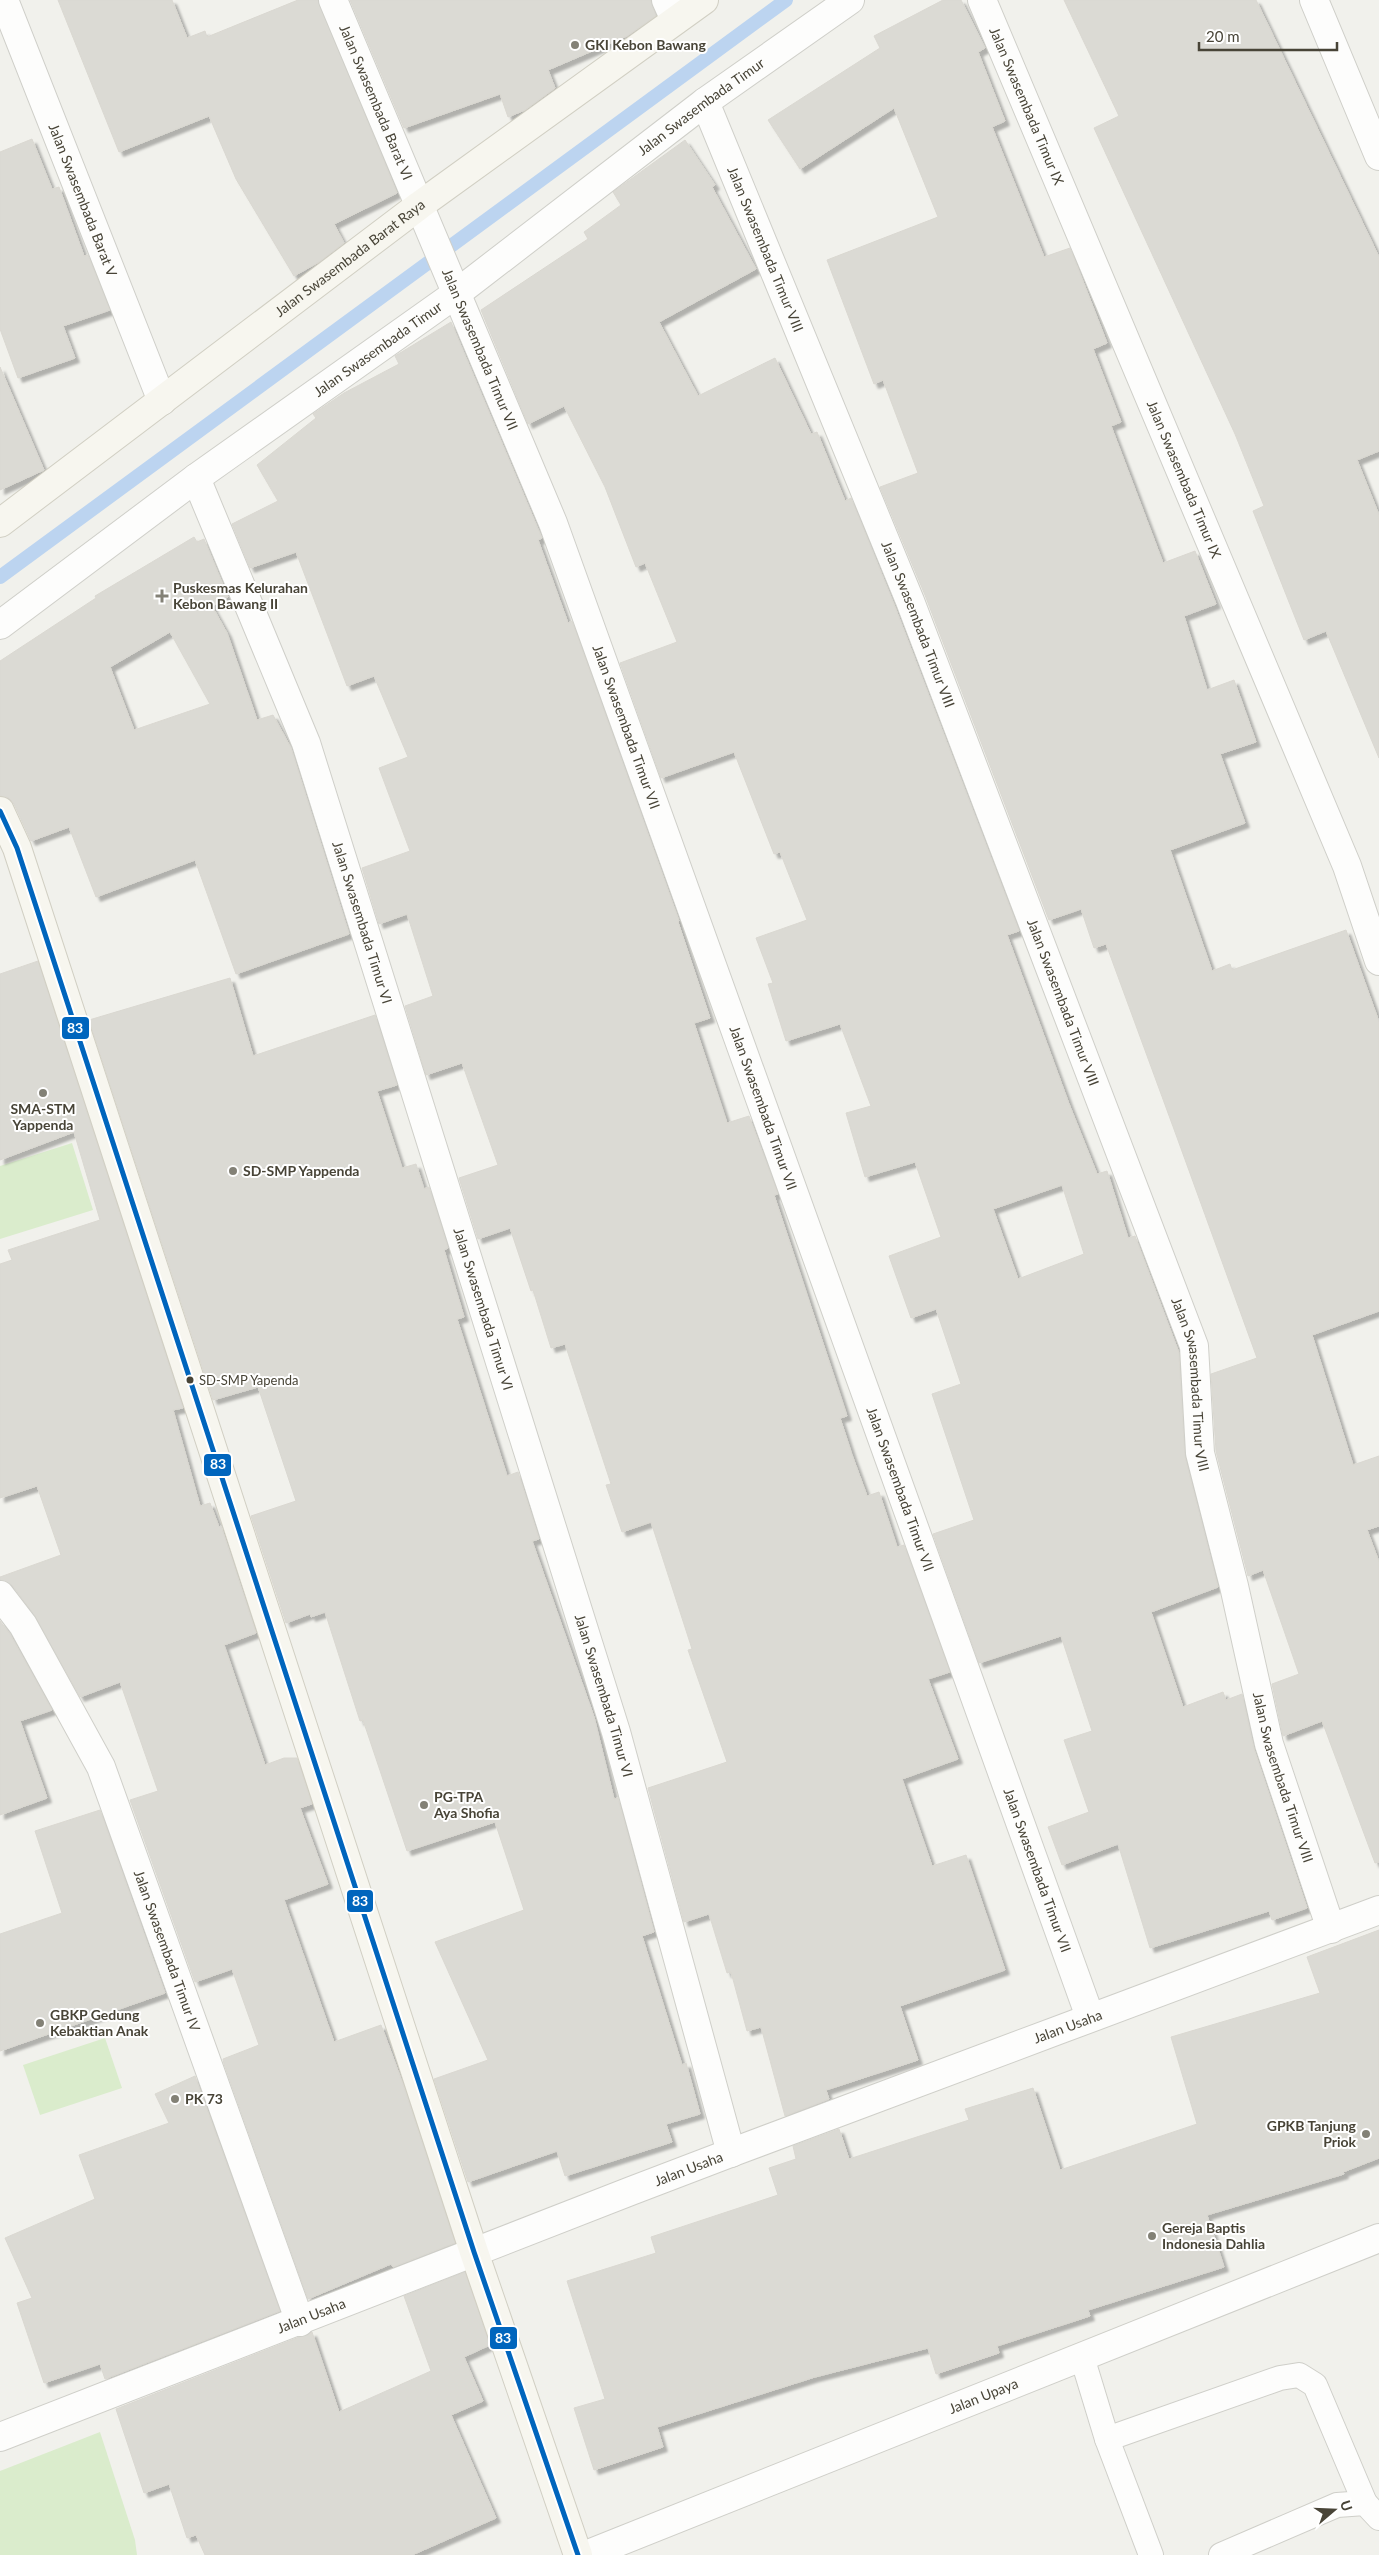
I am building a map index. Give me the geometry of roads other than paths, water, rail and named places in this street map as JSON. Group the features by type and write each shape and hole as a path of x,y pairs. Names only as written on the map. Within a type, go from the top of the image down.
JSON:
{"street":[{"name":"Jalan Swasembada Barat V","path":"4,0 162,400"},
{"name":"Jalan Swasembada Barat VI","path":"333,0 423,213"},
{"name":"Jalan Swasembada Barat Raya","path":"0,523 162,400 423,213 671,10 704,0"},
{"name":"Jalan Swasembada Timur","path":"0,625 705,102 850,0"},
{"name":"Jalan Swasembada Timur IX","path":"982,0 1343,857 1379,961"},
{"path":"1314,0 1379,156"},
{"name":"Jalan Swasembada Timur VIII","path":"705,102 910,601 1194,1346 1200,1453 1234,1586 1269,1744 1331,1928"},
{"name":"Jalan Swasembada Timur VII","path":"423,213 553,523 1090,2017"},
{"name":"Jalan Swasembada Timur VI","path":"196,478 306,743 616,1732 730,2153"},
{"path":"0,811 17,848 474,2252 578,2555"},
{"name":"Jalan Swasembada Timur IV","path":"0,1595 28,1633 101,1767 300,2322"},
{"name":"Jalan Usaha","path":"0,2437 300,2322 474,2252 730,2153 1379,1910"},
{"name":"Jalan Upaya","path":"586,2555 1379,2238"}],"lane":[{"path":"1082,2357 1107,2439 1151,2555"},
{"path":"1107,2439 1280,2378 1299,2374 1315,2385 1372,2511"},
{"path":"1221,2555 1337,2505 1372,2511"}],"waterway":[{"path":"0,577 786,0"}],"place":[{"name":"GKI Kebon Bawang","path":"575,45"},
{"name":"Puskesmas Kelurahan Kebon Bawang II","path":"162,596"},
{"name":"SMA-STM Yappenda","path":"43,1093"},
{"name":"SD-SMP Yappenda","path":"233,1171"},
{"name":"SD-SMP Yapenda","path":"190,1380"},
{"name":"PG-TPA Aya Shofia","path":"424,1805"},
{"name":"GBKP Gedung Kebaktian Anak","path":"40,2023"},
{"name":"PK 73","path":"175,2099"},
{"name":"GPKB Tanjung Priok","path":"1366,2134"},
{"name":"Gereja Baptis Indonesia Dahlia","path":"1152,2236"}]}
